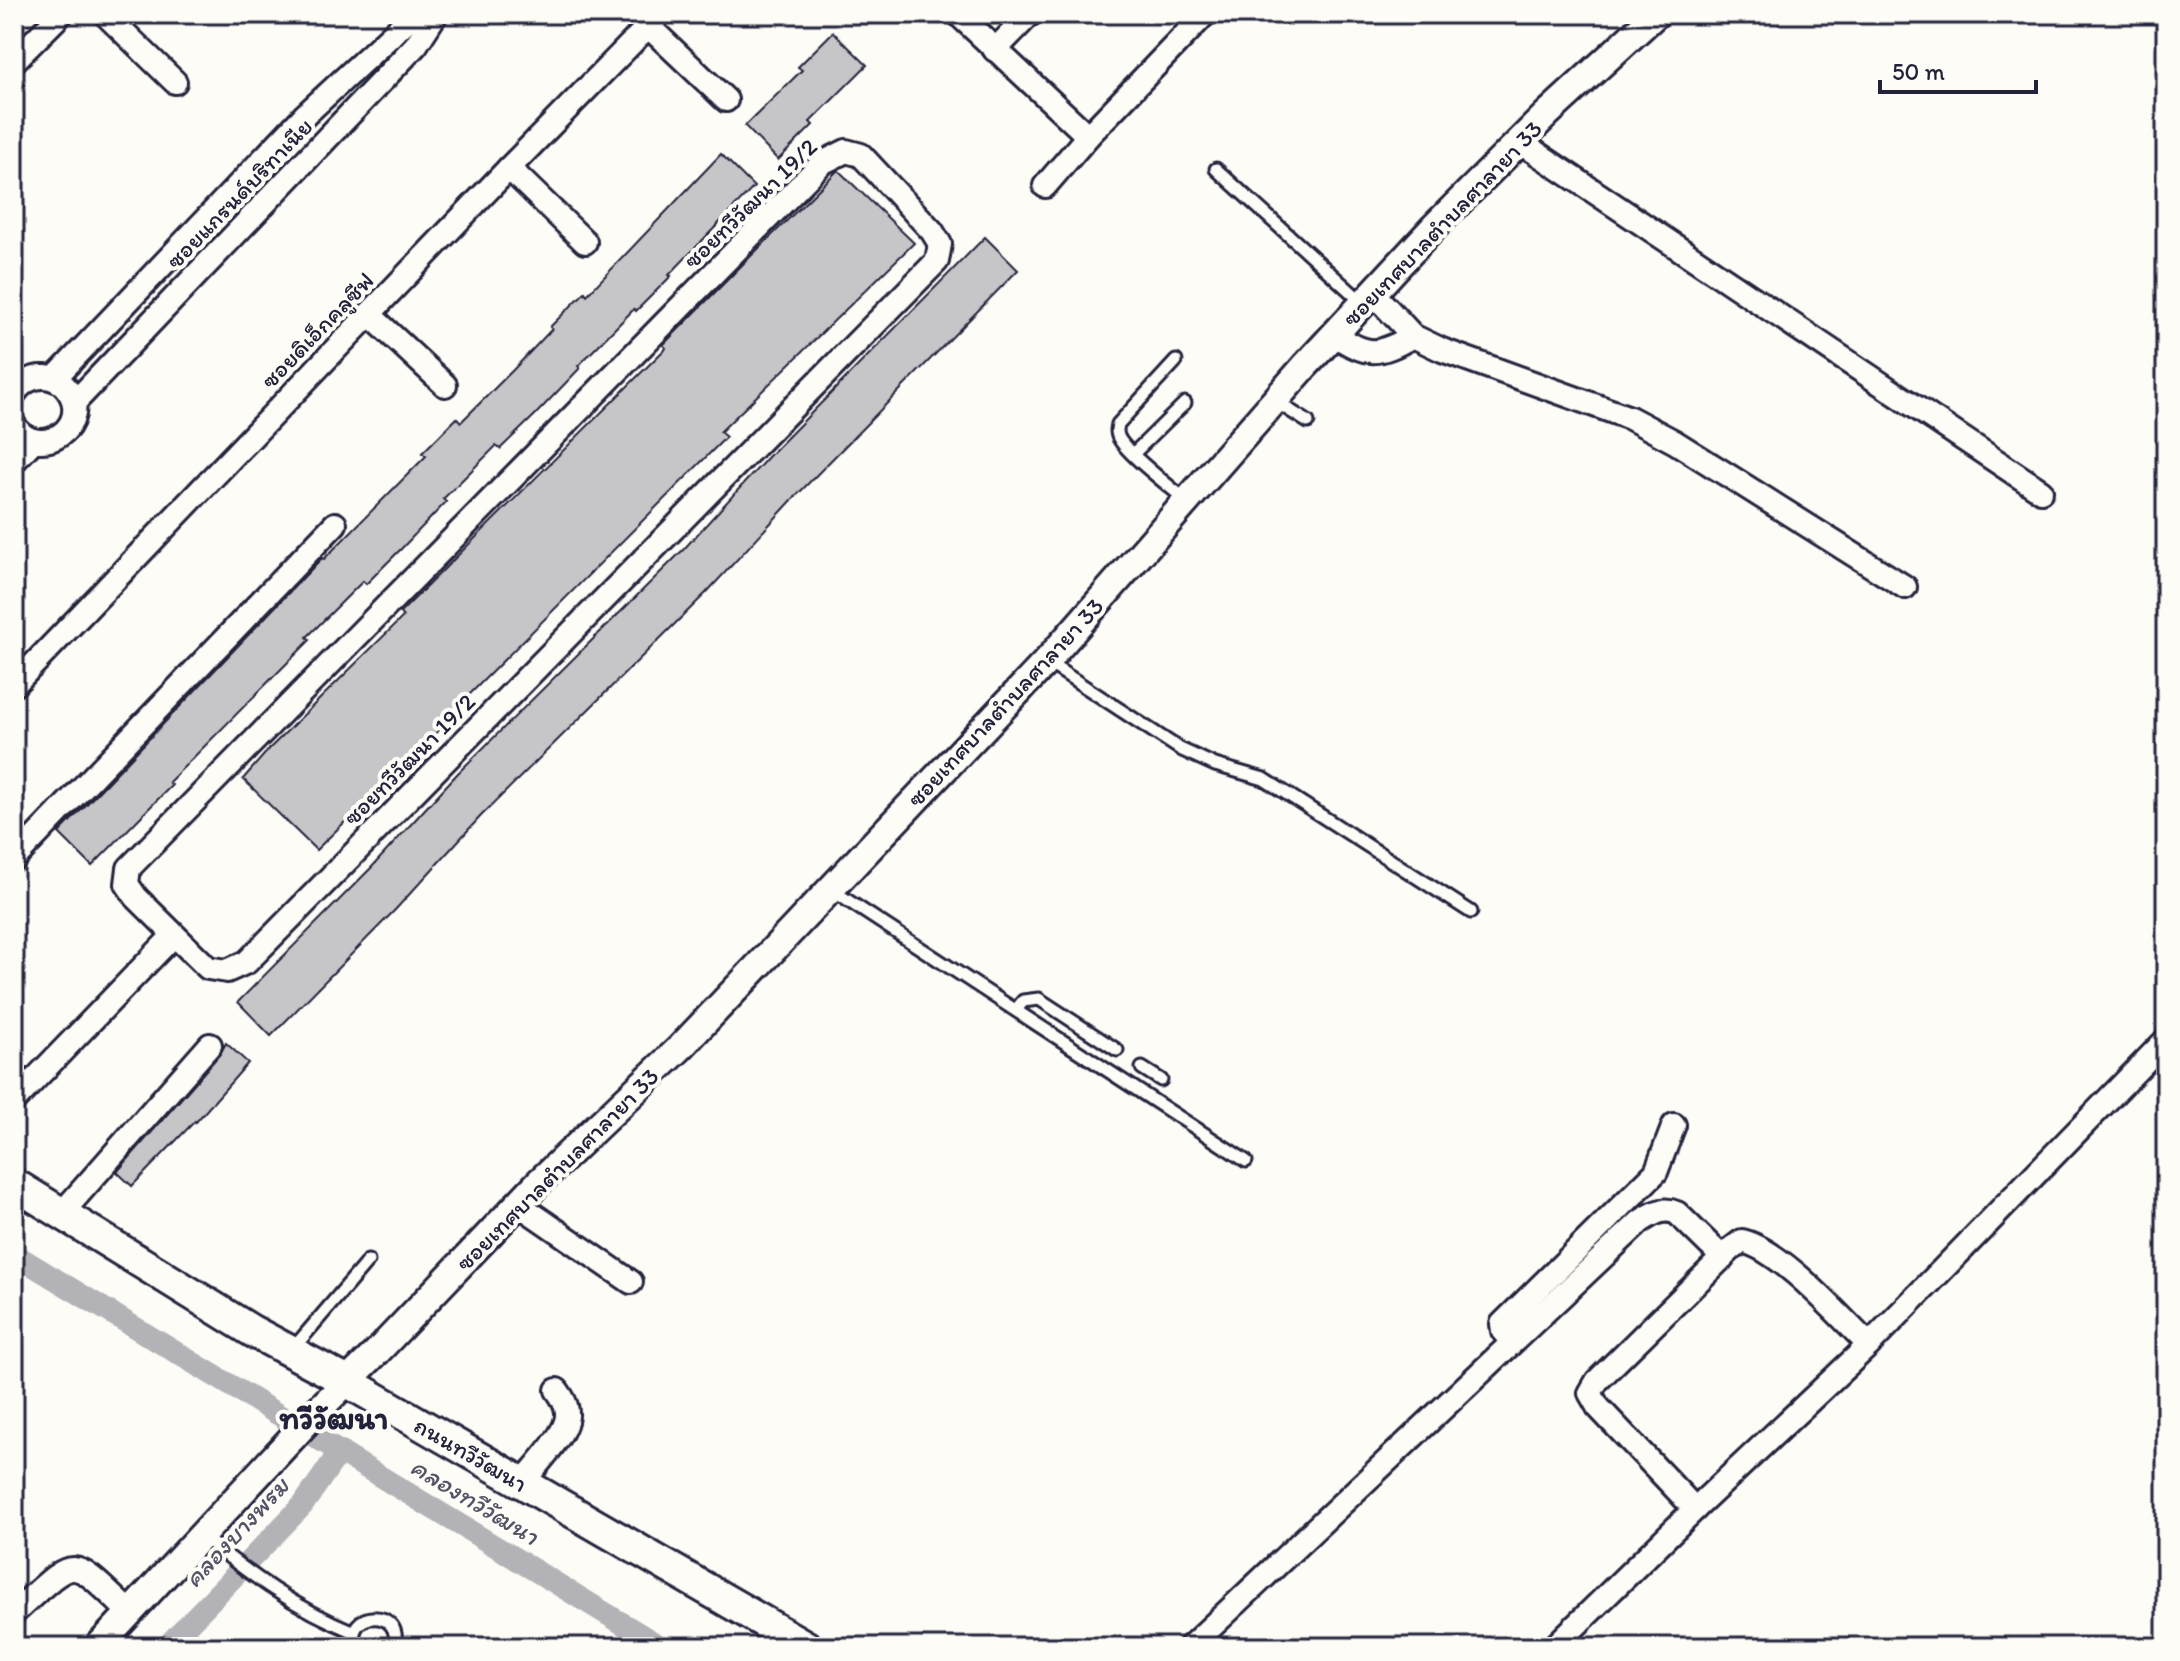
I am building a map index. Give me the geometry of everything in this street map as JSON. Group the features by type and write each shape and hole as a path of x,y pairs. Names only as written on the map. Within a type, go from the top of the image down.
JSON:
{"main road":[{"name":"ถนนทวีวัฒนา","path":"14,1184 290,1352 346,1381 807,1647"}],"street":[{"path":"14,61 61,14"},
{"path":"105,14 175,82"},
{"name":"ซอยแกรนด์บริทาเนีย","path":"54,379 305,115 414,14"},
{"name":"ซอยแกรนด์บริทาเนีย","path":"14,461 33,441 44,442 64,433 71,424 74,403 416,45 436,14"},
{"path":"958,14 1088,136"},
{"path":"995,50 1030,14"},
{"path":"1045,186 1088,136 1205,14"},
{"name":"ซอยเทศบาลตำบลศาลายา 33","path":"98,1647 319,1409 518,1204 680,1048 1046,662 1275,401 1434,227 1612,52 1656,14"},
{"path":"654,20 726,100"},
{"name":"ซอยดิเอ็กคลูซีฟ","path":"14,685 654,20"},
{"path":"1520,142 2041,491"},
{"name":"ซอยทวีวัฒนา 19/2","path":"846,151 861,155 932,231 940,244 937,261 247,962 227,971 208,968 173,936 127,884 129,868 822,163 846,151"},
{"path":"509,168 585,242"},
{"path":"1368,298 1413,336 1442,350 1630,418 1675,442 1905,587"},
{"path":"369,314 445,385"},
{"path":"1335,335 1361,351 1376,352 1413,336"},
{"path":"14,394 24,382 33,378 54,379 63,384 74,403"},
{"path":"14,425 23,436 33,441"},
{"path":"14,859 335,524"},
{"path":"14,1101 173,936"},
{"path":"1554,1647 1869,1345 2166,1040"},
{"path":"61,1214 210,1045"},
{"path":"1512,1342 1503,1331 1502,1324 1656,1172 1674,1125"},
{"path":"518,1204 631,1282"},
{"path":"1190,1647 1641,1221 1657,1211 1668,1209 1677,1213 1723,1258"},
{"path":"1695,1509 1598,1407 1590,1393 1597,1381 1723,1258 1742,1241 1757,1245 1776,1257 1869,1345"},
{"path":"522,1483 563,1430 568,1416 565,1402 557,1390"},
{"path":"15,1612 65,1569 78,1567 92,1576 130,1613"}],"lane":[{"path":"1216,169 1368,298"},
{"path":"1176,361 1118,424 1116,433 1133,454 1187,501"},
{"path":"1275,401 1308,422"},
{"path":"1133,454 1185,403"},
{"path":"1046,662 1180,749 1215,765 1264,779 1471,912"},
{"path":"830,888 1246,1161"},
{"path":"1016,1010 1023,1001 1039,999 1117,1050"},
{"path":"1142,1068 1161,1080"},
{"path":"290,1352 368,1261"},
{"path":"201,1535 253,1577 301,1608 354,1632"},
{"path":"355,1647 354,1632 365,1620 381,1618 393,1628 396,1636 394,1647"}],"building":[{"path":"833,32 867,65 810,122 813,125 778,160 745,126 802,70 798,67"},
{"path":"721,154 754,187 671,276 578,366 580,368 535,415 500,449 496,446 443,499 446,502 401,549 366,584 363,581 307,637 310,640 169,782 172,785 92,866 59,833 322,558 426,456 422,453 457,418 461,422 513,370 552,329 550,327 585,292 587,295"},
{"path":"838,170 914,243 720,432 726,437 461,703 464,706 316,850 243,779 270,748 403,617 400,613 666,348 663,345"},
{"path":"985,237 1018,270 793,499 707,592 481,816 395,910 271,1036 238,1002 371,868 457,774 683,550 769,456"},
{"path":"226,1043 248,1063 196,1122 132,1186 117,1172 220,1054"}],"waterway":[{"name":"คลองทวีวัฒนา","path":"14,1254 661,1647"},
{"name":"คลองบางพรม","path":"166,1647 303,1505 340,1451"}],"district":[{"name":"ทวีวัฒนา","path":"334,1418"}]}
